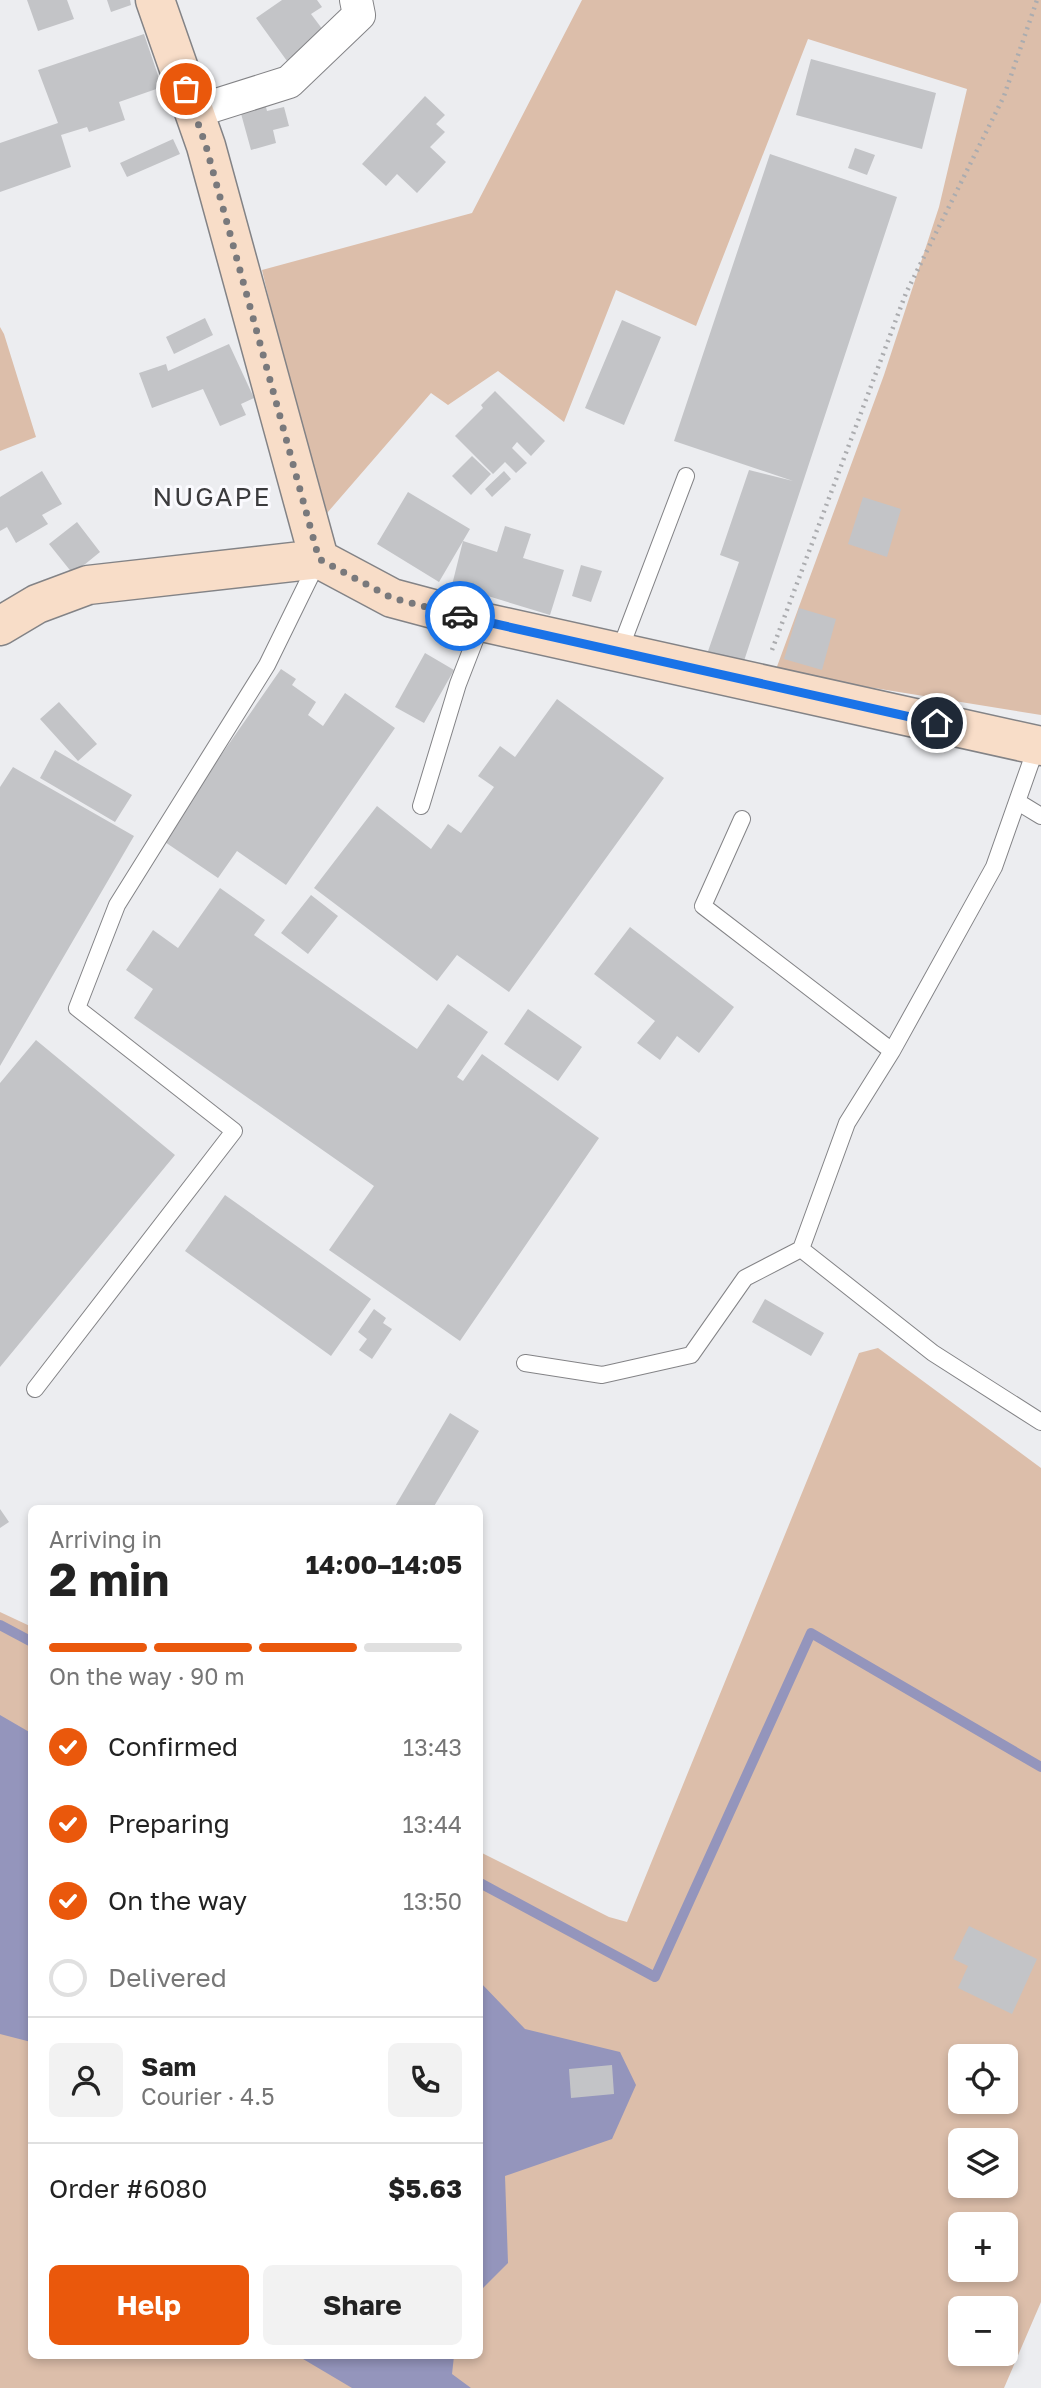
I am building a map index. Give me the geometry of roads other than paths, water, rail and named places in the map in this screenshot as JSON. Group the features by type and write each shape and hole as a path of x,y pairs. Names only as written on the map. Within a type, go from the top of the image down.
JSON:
{"main road":[{"path":"155,0 206,146 319,559"},
{"path":"0,626 37,604 88,584 319,559 392,598 482,622 1039,746"}],"street":[{"path":"194,112 289,82 359,15 356,0"}],"lane":[{"path":"619,652 686,476"},
{"path":"35,1389 234,1131 77,1008 117,905 267,665 319,559"},
{"path":"421,806 458,684 482,622"},
{"path":"525,1363 602,1375 691,1355 745,1278 801,1250 847,1123 892,1051 994,867 1039,746"},
{"path":"1018,802 1041,816"},
{"path":"742,819 703,906 892,1051"},
{"path":"801,1250 933,1353 1041,1422"}],"water":[{"path":"0,1715 28,1731 28,2041 0,2034"},
{"path":"483,1985 525,2029 620,2052 636,2085 612,2139 505,2176 508,2263 483,2288"},
{"path":"303,2359 454,2359 452,2374 471,2388 352,2388"}],"waterway":[{"path":"0,1625 28,1640"},
{"path":"483,1885 655,1977 811,1633 1041,1767"}],"district":[{"name":"NUGAPE","path":"212,496"}]}
